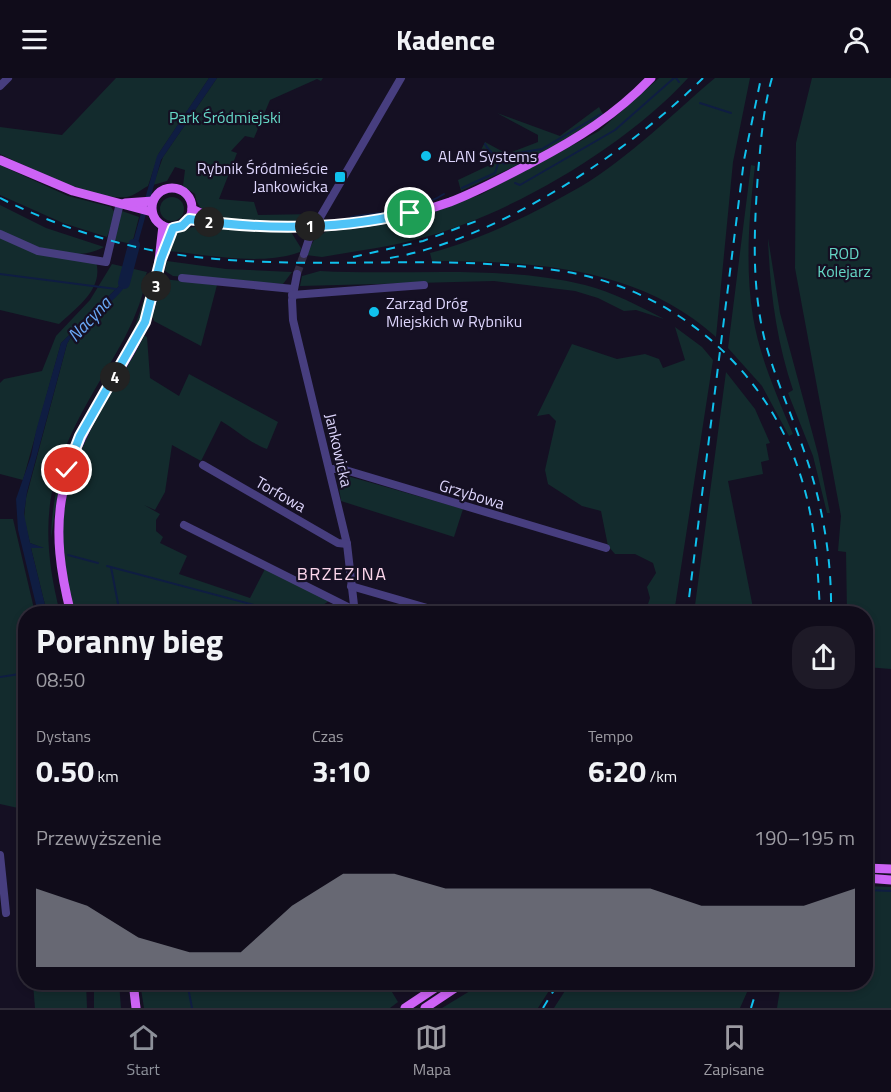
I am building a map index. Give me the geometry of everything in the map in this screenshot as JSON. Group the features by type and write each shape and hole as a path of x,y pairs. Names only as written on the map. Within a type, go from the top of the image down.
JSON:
{"main road":[{"path":"190,214 220,222 268,226 316,225 401,215 451,201 477,190 590,130 651,78"},
{"path":"0,160 73,191 121,203 134,204 153,201"},
{"path":"176,189 186,194 190,214 182,226 168,227 154,219 153,201 162,190 176,189"},
{"path":"134,204 152,212"},
{"path":"69,606 58,548 58,518 65,477 80,436 145,322 168,227"},
{"path":"873,868 891,869"},
{"path":"873,879 891,880"},
{"path":"134,990 136,1008"},
{"path":"405,1008 432,990"},
{"path":"425,1008 452,990"}],"street":[{"path":"0,86 8,78"},
{"path":"304,254 316,225 402,78"},
{"path":"0,234 38,251 106,262 121,203"},
{"name":"Jankowicka","path":"297,274 292,292 293,320 331,469 347,544 353,606"},
{"path":"182,278 292,292 424,285"},
{"name":"Torfowa","path":"203,465 338,543 347,544"},
{"name":"Grzybowa","path":"331,469 342,469 606,548"},
{"path":"184,525 342,606"},
{"path":"351,586 420,606"},
{"path":"0,855 6,913"}],"green space":[{"path":"116,78 209,78 159,153 148,186 127,197 97,194 45,175 0,154 0,127 62,135"},
{"name":"Park Śródmiejski","path":"217,78 323,78 321,81 317,79 270,100 254,138 245,136 231,151 237,153 219,199 254,202 258,215 316,214 313,219 258,221 226,219 206,213 197,202 195,194 183,186 185,170 175,167 167,181 153,185 163,157"},
{"path":"659,78 688,78 663,103 601,152 531,194 459,226 412,240 322,257 306,255 314,240 328,230 391,223 480,195 599,131"},
{"path":"715,78 750,78 733,162 716,337 685,313 653,295 582,272 507,263 432,261 430,253 469,241 507,225 580,187 616,163"},
{"name":"ROD Kolejarz","path":"812,78 891,78 891,669 873,668 873,606 847,606 846,552 838,551 841,516 795,268 796,143"},
{"path":"599,107 604,116 550,150 461,191 458,180 494,163 496,158 481,150 485,142 507,154 538,142 538,135 497,113 560,136"},
{"path":"0,165 68,196 111,207 115,213 107,237 63,223 0,195"},
{"path":"751,165 755,166 749,241 749,279 753,317 765,362 793,434 789,436 762,386 728,348"},
{"path":"172,197 177,198 183,204 183,214 177,220 172,221 167,220 161,214 160,209 161,204 167,198"},
{"path":"0,205 46,228 104,247 91,252 65,254 25,242 0,231"},
{"path":"122,211 139,217 132,244 113,240"},
{"path":"205,225 244,231 291,232 301,248 300,252 286,256 253,259 169,251 178,230"},
{"path":"0,236 46,254 96,262 96,281 87,297 59,324 0,310"},
{"path":"768,238 780,313 818,454 830,513 827,513 813,456 788,393 793,390 782,352 775,315"},
{"path":"167,261 226,269 292,272 283,284 173,276 165,271"},
{"path":"112,264 147,272 141,299 131,324 81,414 58,468 49,521 49,549 59,606 45,606 31,548 43,548 30,543 24,518 26,498 67,344 81,326 109,303 125,286 130,275 126,270 120,285 61,343 23,480 0,474 0,383 4,379 42,371 56,336 90,300"},
{"path":"320,271 486,273 552,279 606,291 664,319 636,310 624,311 598,298 575,291 494,281 300,286 302,276"},
{"path":"153,276 137,329 69,451 131,335"},
{"path":"163,279 217,285 201,346 154,321 152,316"},
{"path":"675,327 702,347 713,360 675,606 647,606 650,598 647,587 656,573 653,563 635,554 615,554 608,546 601,511 582,506 548,484 545,470 556,421 549,414 537,416 572,344 617,359 645,354 659,359 663,368 685,360"},
{"path":"143,335 147,337 150,378 179,396 189,374 278,422 267,449 221,421 201,461 172,445 165,492 155,510 144,505 160,514 156,520 156,531 163,537 160,543 187,556 179,574 250,598 265,569 329,601 322,606 248,606 241,604 241,606 73,606 62,555 64,516 69,488 87,436"},
{"path":"726,372 755,409 770,443 766,444 769,460 761,462 763,474 728,481 753,606 695,606"},
{"path":"69,451 59,487 51,538 53,507"},
{"path":"337,473 463,509 454,537 341,501"},
{"path":"0,519 13,519 33,606 18,606 18,808 0,804"},
{"path":"873,886 891,887 891,1008 777,1008 780,990 873,990"},
{"path":"34,990 86,990 87,1008 35,1008"},
{"path":"94,990 120,990 121,1008 94,1008"},
{"path":"141,990 391,990 398,1002 390,1008 144,1008"},
{"path":"472,990 550,990 538,1008 442,1008"},
{"path":"566,990 748,990 740,1008 554,1008"}],"water":[{"path":"209,78 217,78 161,160 133,261 128,260 157,156"},
{"path":"126,269 132,271 120,293 82,325 67,344 27,492 24,514 30,543 44,548 31,548 45,606 36,606 18,530 16,499 31,456 61,343 120,285"}],"waterway":[{"path":"515,183 520,185 615,130 674,78"},
{"path":"676,78 679,82"},
{"path":"700,103 731,113"},
{"path":"498,156 542,149 601,114"},
{"path":"485,144 504,164"},
{"path":"462,188 495,173 500,158"},
{"path":"351,217 411,207 434,200 444,194"},
{"name":"Nacyna","path":"124,283 134,245"},
{"path":"0,274 116,289"},
{"path":"68,555 98,563"},
{"path":"107,566 258,606"},
{"path":"111,567 118,606"},
{"path":"0,677 18,674"},
{"path":"873,890 891,891"},
{"path":"189,990 192,1008"}],"tunnel":[{"path":"297,274 304,254"}],"railway":[{"path":"390,258 431,248 473,233 516,213 558,189 637,135 703,78"},
{"path":"688,606 744,160 761,78"},
{"path":"772,78 766,101 758,173 755,238 758,302 761,324 774,371 816,488 828,550 831,606"},
{"path":"0,198 78,231 160,252 259,262 432,262 518,266 561,271 602,280 640,295 676,314 709,339 739,367 764,400 785,435 800,474 809,508 817,560 820,606"},
{"path":"353,257 423,241 482,219"},
{"path":"543,1008 554,990"},
{"path":"751,1008 757,990"}],"place":[{"name":"ALAN Systems","path":"426,156"},
{"name":"Rybnik Śródmieście Jankowicka","path":"340,177"},
{"name":"Zarząd Dróg Miejskich w Rybniku","path":"374,312"}],"district":[{"name":"BRZEZINA","path":"342,573"}],"route":[{"path":"67,470 80,436 145,322 156,287 161,259 173,228 182,226 189,219 236,225 291,227 359,222 410,213"}]}
